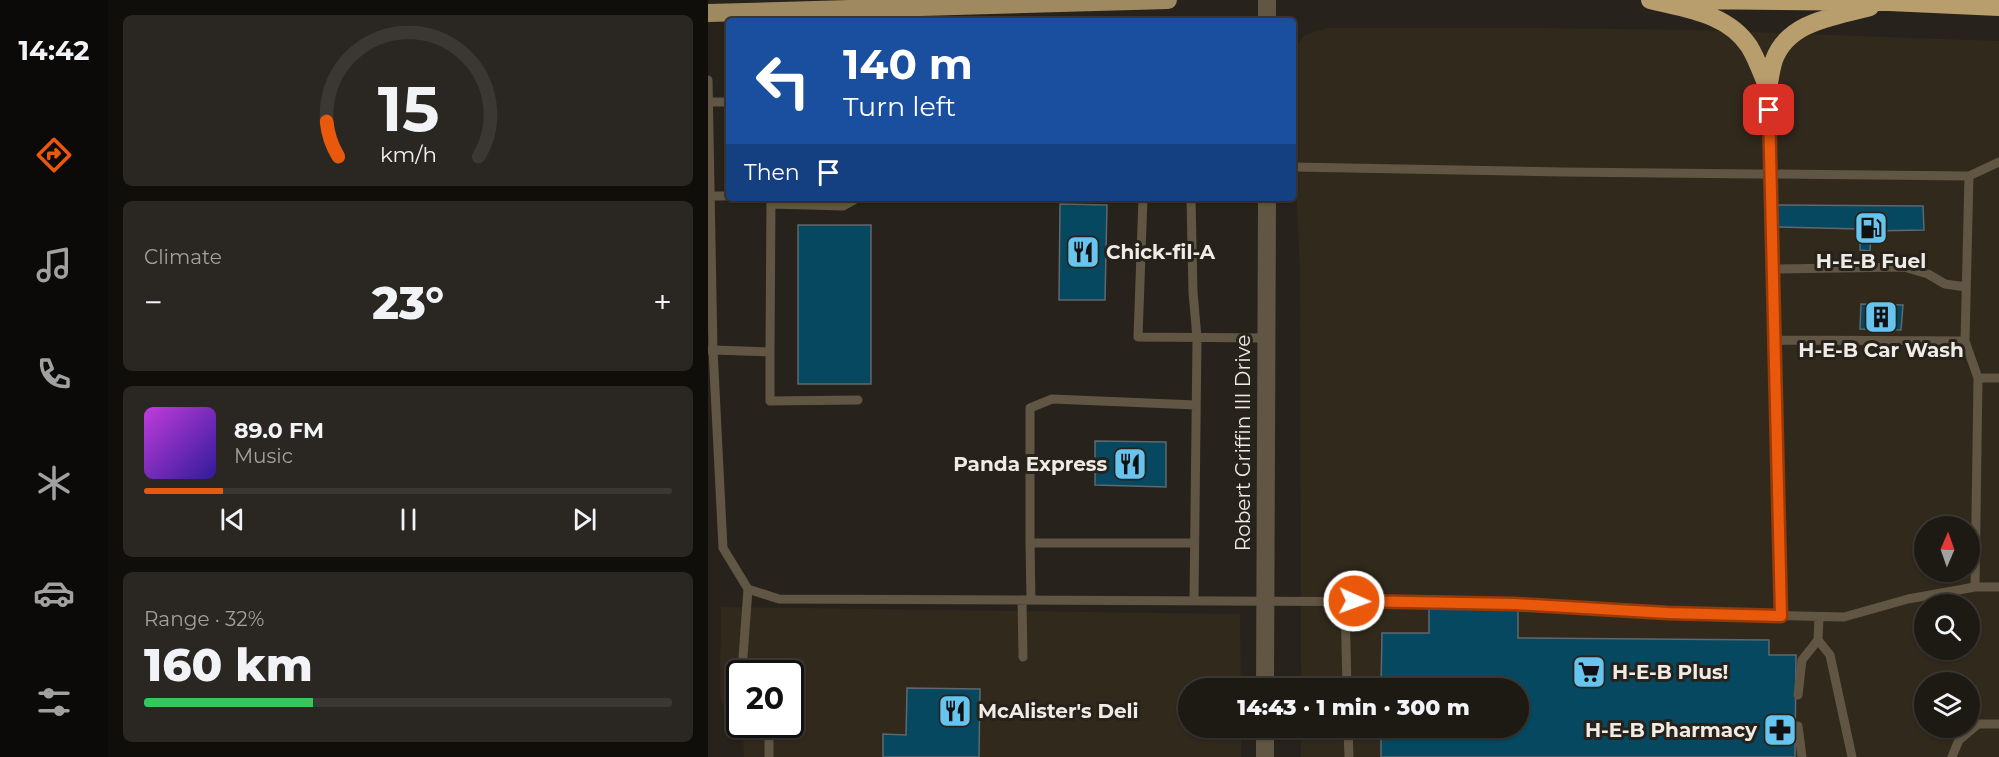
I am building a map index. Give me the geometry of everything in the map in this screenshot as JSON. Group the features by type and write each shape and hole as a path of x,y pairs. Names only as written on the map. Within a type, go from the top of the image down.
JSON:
{"highway":[{"path":"1650,0 1707,15 1730,26 1749,47 1768,88"},
{"path":"1691,0 1889,2 1999,7"},
{"path":"1768,88 1779,49 1799,29 1809,24 1889,2"}],"main road":[{"path":"708,13 1168,0"}],"street":[{"path":"1267,0 1267,18"},
{"name":"Robert Griffin III Drive","path":"1265,678 1267,201"},
{"path":"1265,738 1265,757"}],"lane":[{"path":"708,80 711,350 723,548 748,589 743,660"},
{"path":"1768,88 1781,616"},
{"path":"709,102 726,102"},
{"path":"1296,167 1969,176 1999,162"},
{"path":"1969,176 1965,341 1978,378 1975,587"},
{"path":"710,196 726,196"},
{"path":"852,201 843,206 831,202 771,201 770,401 858,400"},
{"path":"1143,201 1138,337 1267,338"},
{"path":"1191,201 1193,292 1197,338 1194,601"},
{"path":"1773,269 1904,267 1928,274 1945,284 1966,287"},
{"path":"1774,340 1965,341"},
{"path":"711,350 770,352"},
{"path":"1978,378 1999,378"},
{"path":"1023,657 1030,543 1030,408 1052,399 1196,405"},
{"path":"1030,543 1194,543"},
{"path":"748,589 779,599 1345,601 1514,604 1668,613 1844,617 1908,599 1975,587 1999,587"},
{"path":"1345,601 1347,678"},
{"path":"1798,695 1802,660 1818,640 1819,617"},
{"path":"1818,640 1830,656 1852,757"},
{"path":"1952,757 1959,740 1978,724 1999,724"},
{"path":"1798,726 1802,757"},
{"path":"769,738 769,757"},
{"path":"1348,738 1349,757"}],"shaded area":[{"path":"1327,28 1695,30 1999,41 1999,757 1301,757 1301,738 1529,738 1529,678 1301,678 1300,274 1296,182 1296,45 1305,35"},
{"path":"721,607 1240,614 1241,678 1178,678 1178,738 1241,738 1241,757 744,757 743,738 804,738 804,660 726,660 726,709 720,693"}],"building":[{"name":"Chick-fil-A","path":"1060,204 1107,205 1105,300 1059,300"},
{"name":"H-E-B Fuel","path":"1777,205 1923,206 1924,230 1871,231 1870,251 1860,250 1860,229 1777,227"},
{"path":"798,225 871,225 871,384 798,384"},
{"name":"H-E-B Car Wash","path":"1861,304 1903,305 1901,330 1860,329"},
{"name":"Panda Express","path":"1095,441 1166,442 1166,487 1095,485"},
{"name":"H-E-B Plus!","path":"1429,608 1518,609 1518,638 1769,640 1769,655 1796,655 1795,757 1381,757 1381,738 1529,738 1529,678 1381,678 1382,633 1429,633"},
{"path":"907,688 980,689 979,757 883,757 883,734 906,735"}],"place":[{"name":"H-E-B Fuel","path":"1871,228"},
{"name":"Chick-fil-A","path":"1083,252"},
{"name":"H-E-B Car Wash","path":"1881,317"},
{"name":"Panda Express","path":"1130,464"},
{"name":"H-E-B Plus!","path":"1589,672"},
{"name":"McAlister's Deli","path":"955,711"},
{"name":"H-E-B Pharmacy","path":"1780,730"}],"route":[{"path":"1354,601 1460,602 1668,613 1781,616 1769,110"}]}
